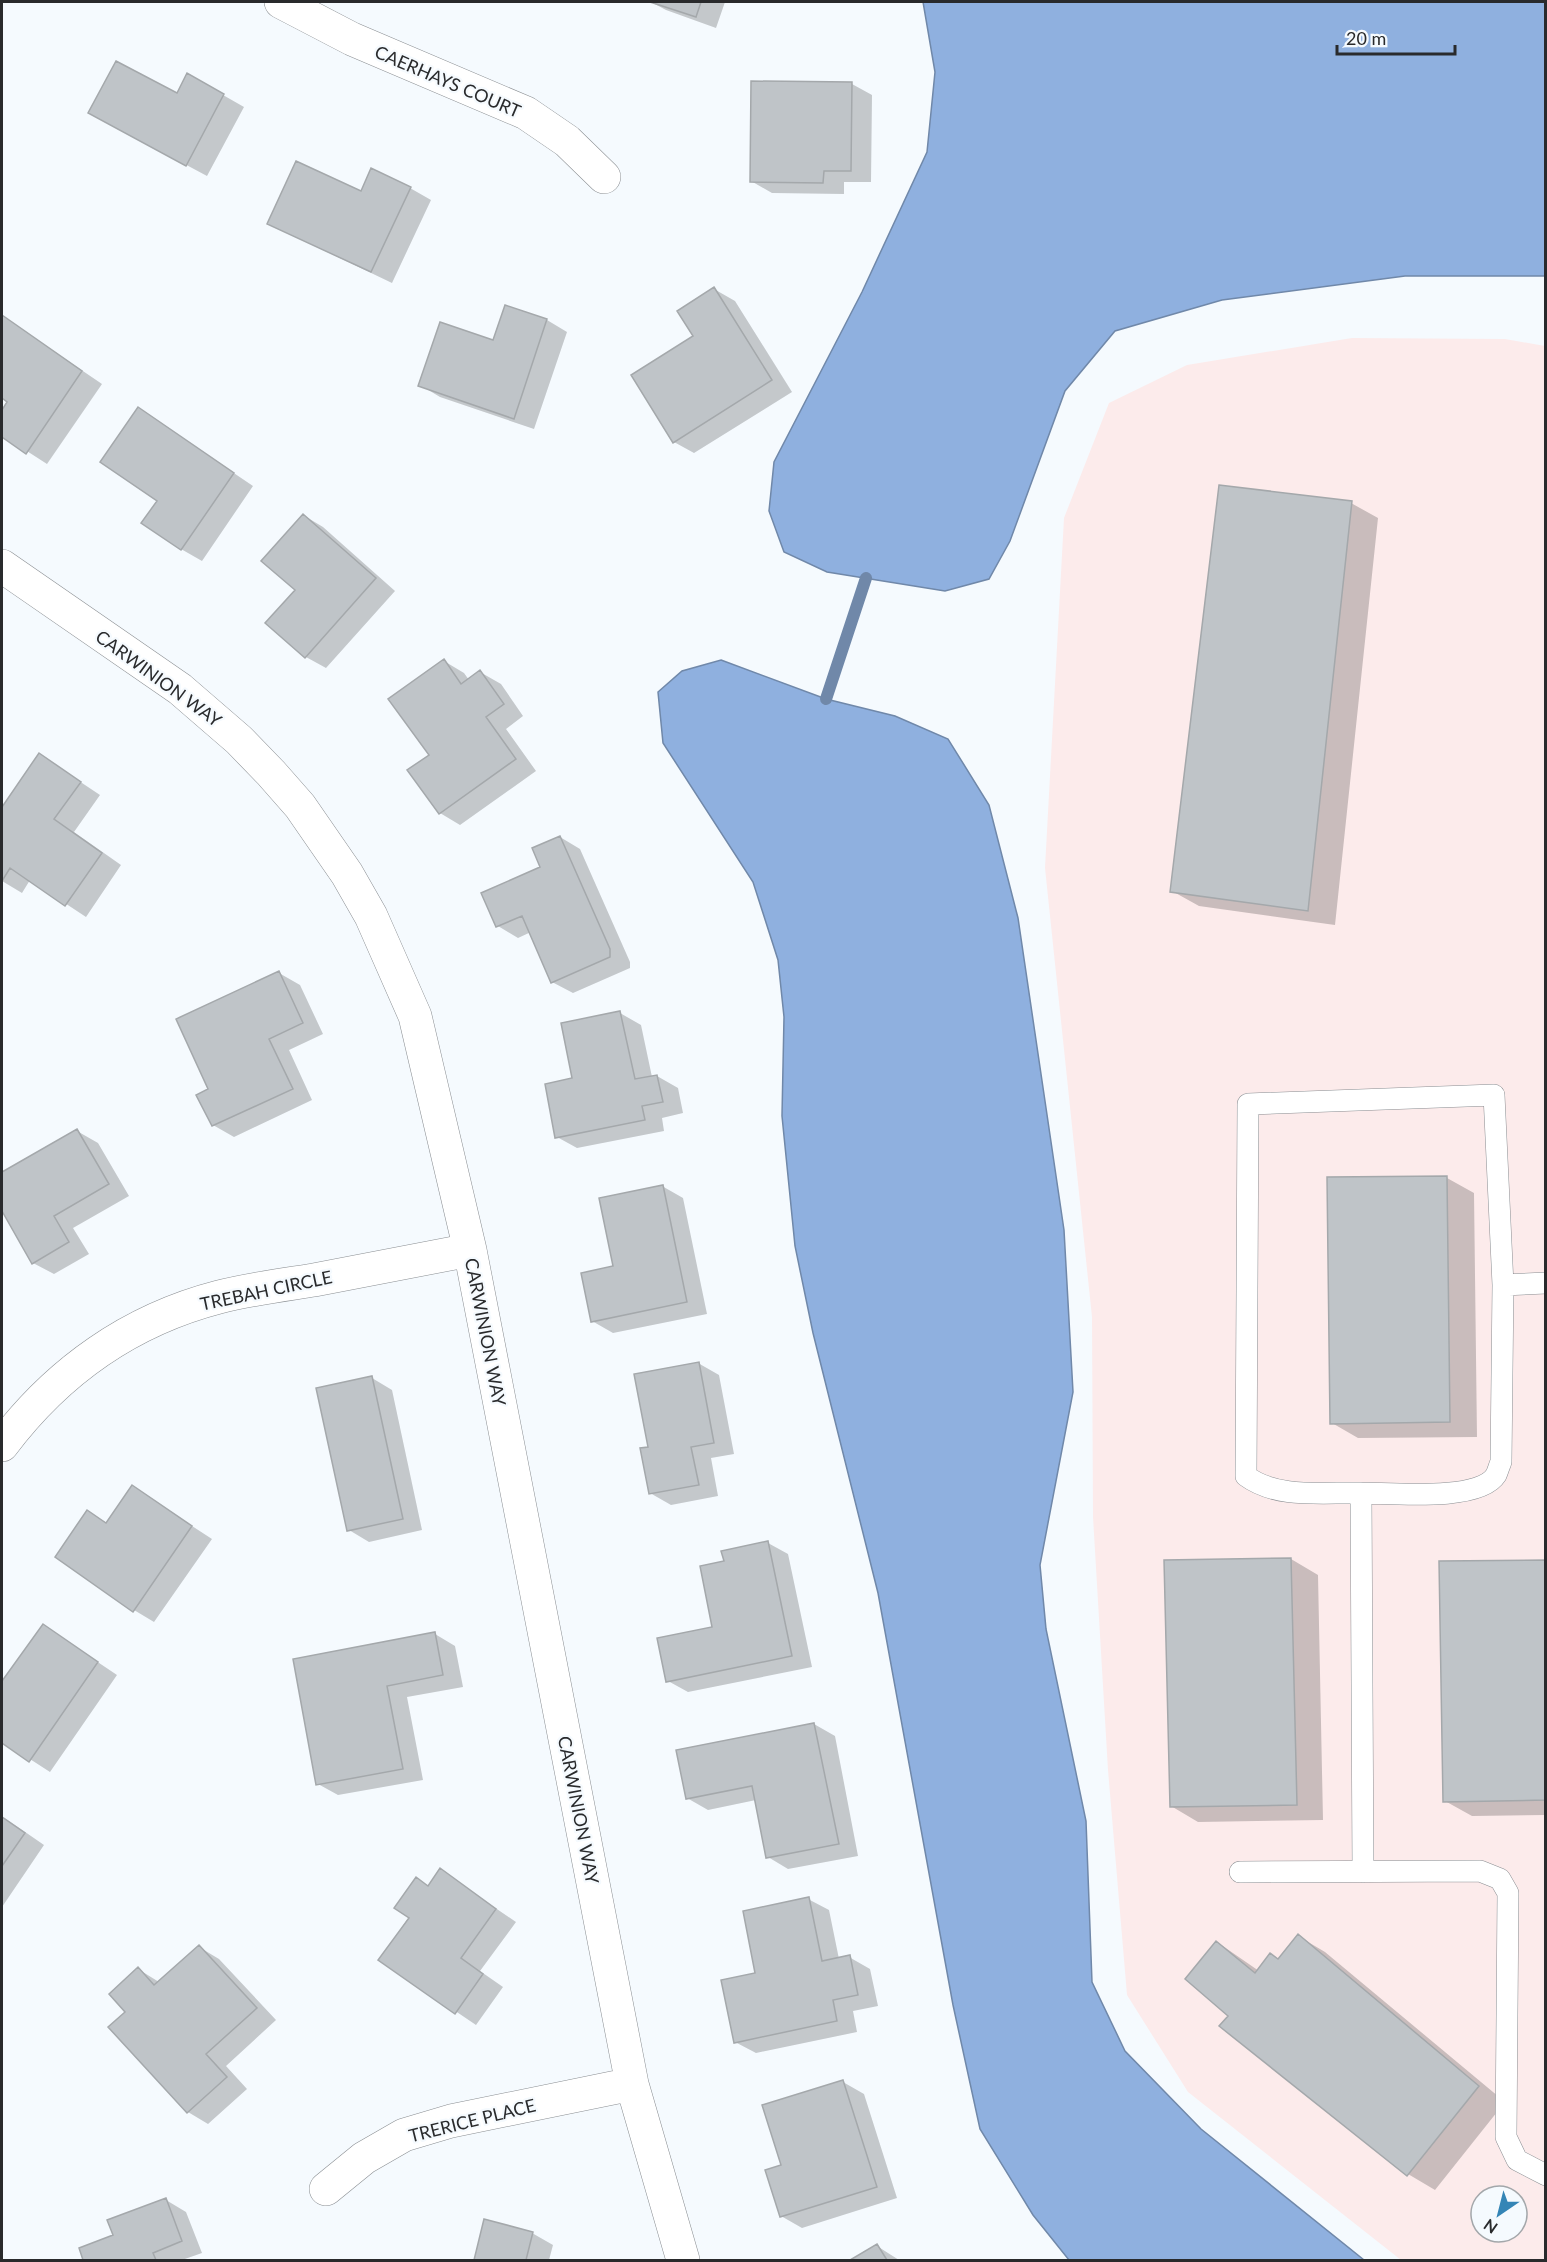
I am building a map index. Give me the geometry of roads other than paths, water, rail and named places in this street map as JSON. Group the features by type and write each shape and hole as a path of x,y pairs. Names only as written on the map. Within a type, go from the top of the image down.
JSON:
{"street":[{"name":"CAERHAYS COURT","path":"281,2 352,39 526,113 567,141 604,177"},
{"name":"CARWINION WAY","path":"2,566 180,689 213,715 272,773 324,840 371,916 415,1016 470,1250 632,2084 683,2260"},
{"name":"TREBAH CIRCLE","path":"2,1445 20,1420 66,1374 116,1339 159,1318 220,1297 470,1250"},
{"name":"TRERICE PLACE","path":"326,2189 364,2158 404,2134 451,2121 632,2084"}],"lane":[{"path":"1494,1095 1503,1285 1501,1462 1496,1476 1464,1492 1361,1493 1278,1491 1260,1486 1246,1476 1248,1104 1494,1095"},
{"path":"1503,1285 1545,1283"},
{"path":"1361,1493 1363,1872"},
{"path":"1240,1872 1480,1871 1500,1879 1508,1893 1506,2137 1517,2160 1545,2175"}],"water":[{"path":"923,2 1545,2 1545,276 1405,276 1222,300 1115,331 1065,391 1010,541 989,579 945,591 827,572 784,552 769,511 774,462 862,292 927,152 935,72"},
{"path":"721,660 826,699 895,716 948,739 989,805 1018,918 1064,1230 1073,1392 1040,1565 1046,1629 1086,1821 1092,1982 1125,2051 1201,2129 1364,2260 1069,2260 1033,2215 980,2129 953,2005 878,1593 813,1333 795,1246 782,1116 784,1017 778,960 753,882 663,743 658,692 682,671"}],"waterway":[{"path":"826,699 866,578"}]}
